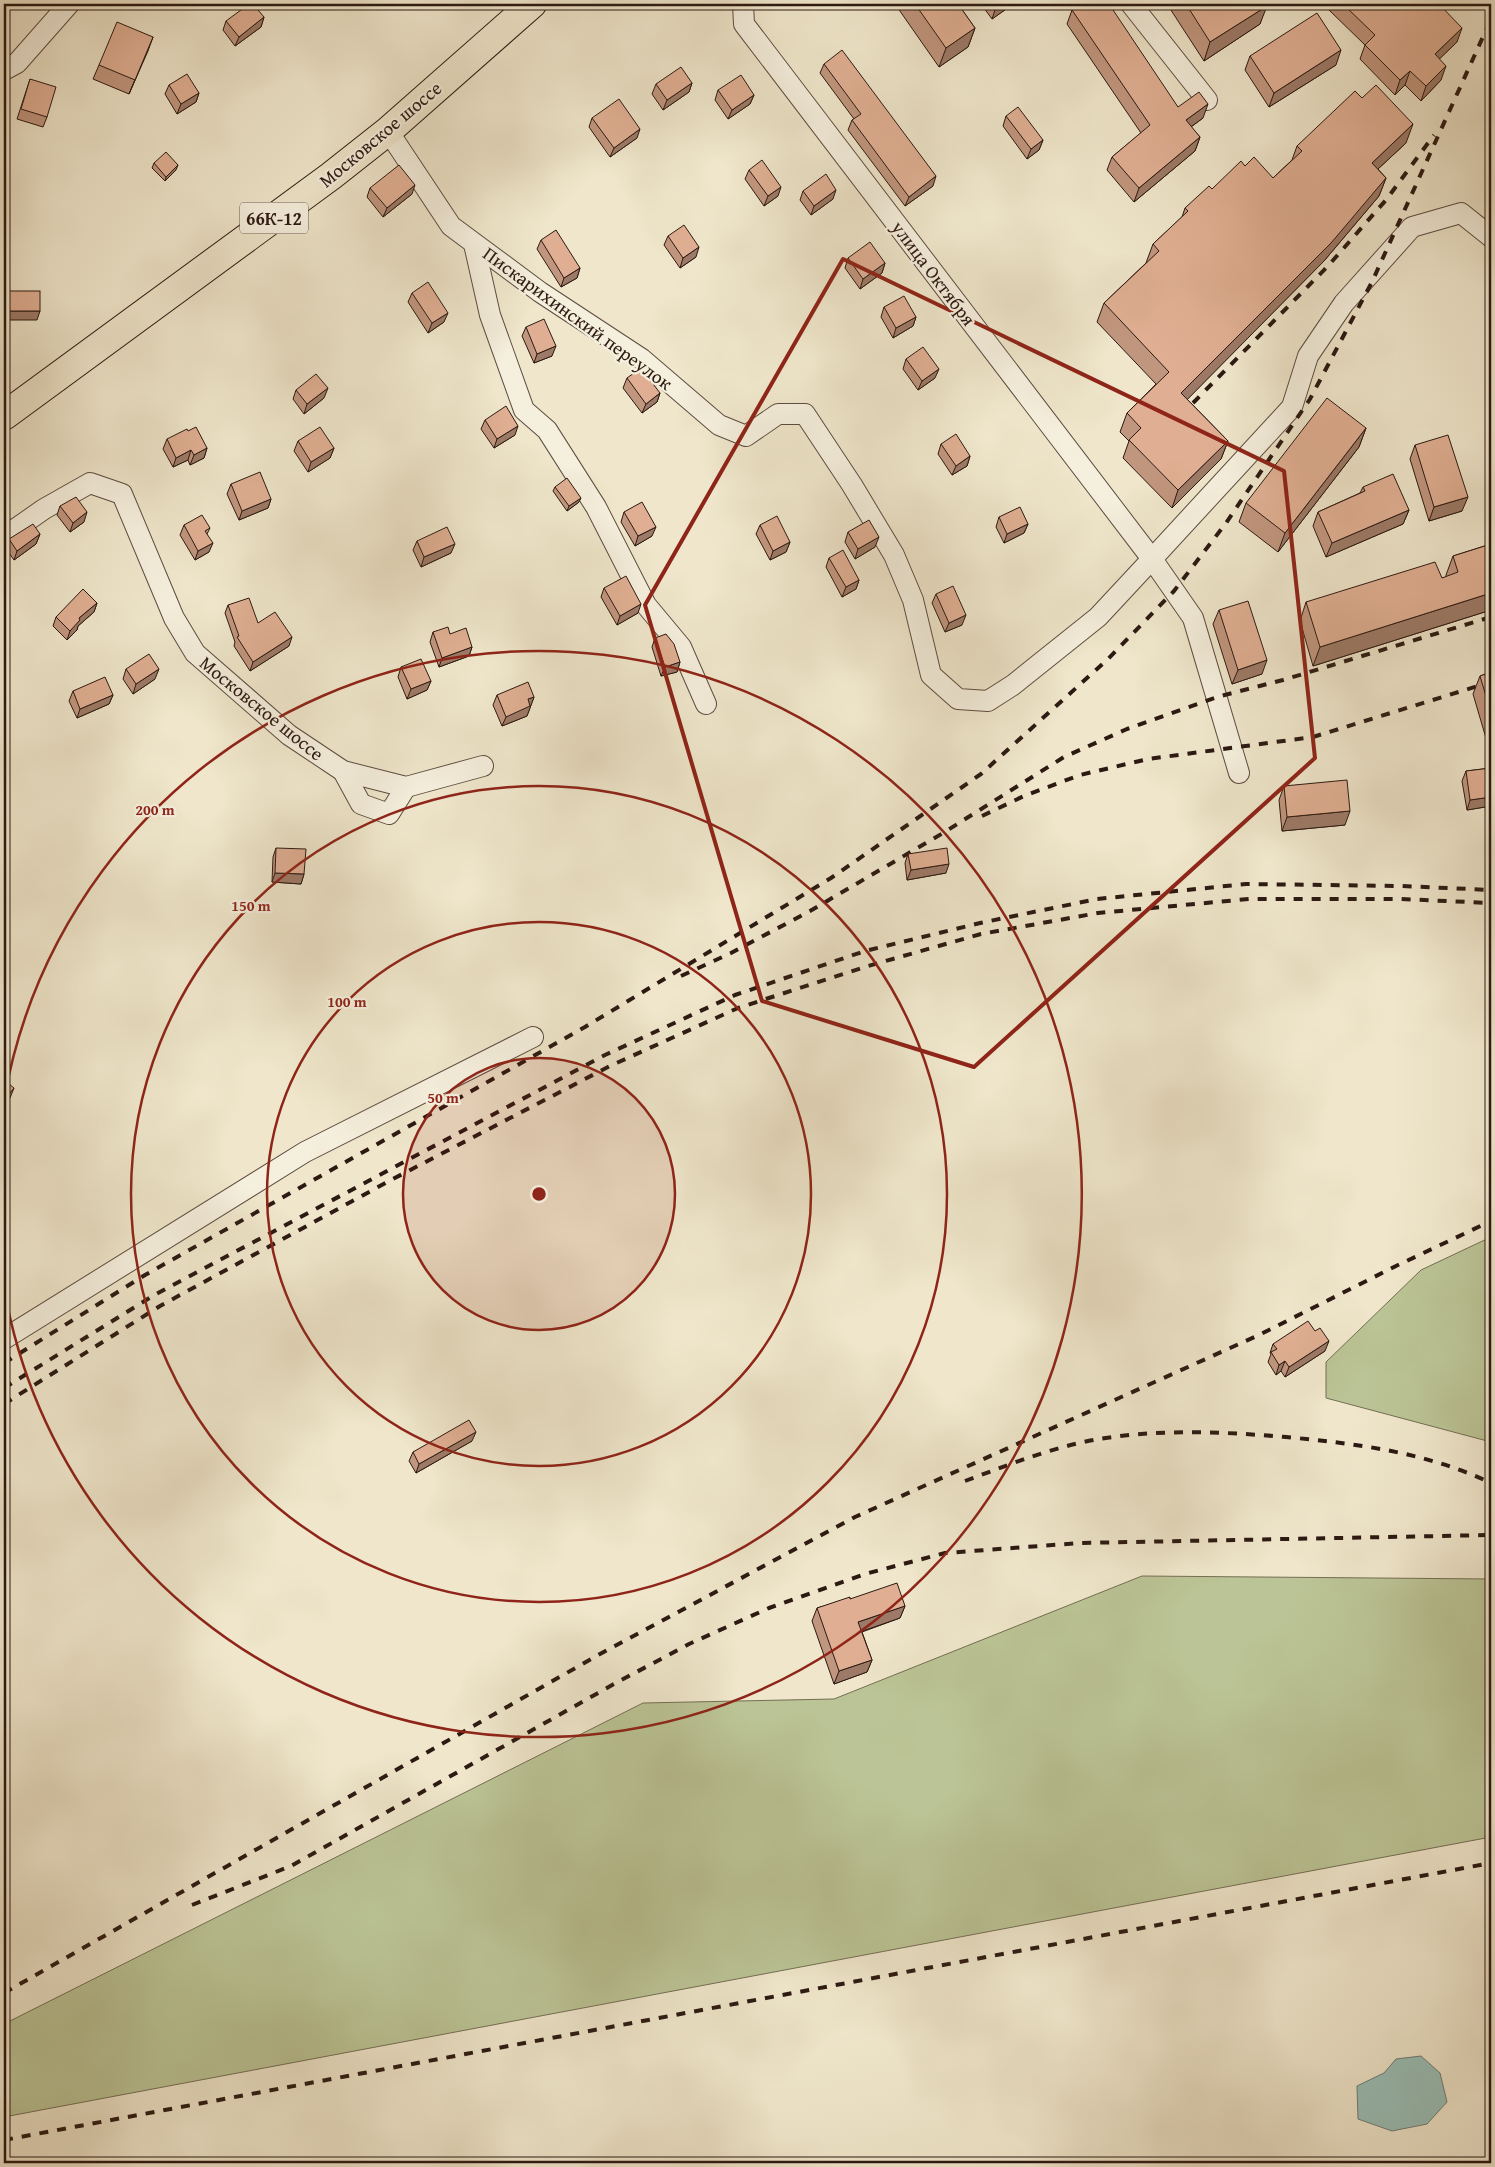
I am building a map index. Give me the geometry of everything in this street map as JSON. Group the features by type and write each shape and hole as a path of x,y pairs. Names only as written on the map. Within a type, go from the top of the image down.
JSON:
{"main road":[{"name":"Московское шоссе","path":"4,416 331,176 388,131 532,4"}],"street":[{"path":"4,70 16,63 68,4"},
{"name":"улица Октября","path":"743,4 744,24 1137,538 1193,618 1239,773"},
{"path":"1131,4 1207,100"},
{"name":"Пискарихинский переулок","path":"388,131 451,226 540,292 642,359 719,425 746,436 778,414 805,414 852,485 894,555 913,600 931,675 958,700 988,701 1013,685 1098,617 1152,558"},
{"path":"1152,558 1292,407 1308,356 1339,310 1412,227 1461,213 1491,236"},
{"name":"Пискарихинский переулок","path":"474,244 490,315 524,410 547,430 596,507 646,605 681,648 706,704"},
{"name":"Московское шоссе","path":"4,537 44,509 90,483 122,494 174,618 195,653 289,735 343,771 406,787 483,766"},
{"path":"343,771 361,804 389,814 406,787"},
{"path":"4,1339 305,1152 533,1037"}],"highlighted area":[{"path":"843,259 1284,471 1315,758 974,1067 762,1001 645,605"}],"green space":[{"path":"1491,1237 1491,1442 1326,1398 1326,1362 1421,1270"},
{"path":"1142,1576 1491,1579 1491,1837 4,2117 4,2024 643,1703 834,1699"}],"water":[{"path":"1421,2056 1440,2073 1447,2102 1427,2124 1392,2131 1358,2119 1357,2086 1384,2073 1396,2059"}],"building":[{"path":"249,4 253,4 264,17 239,37 226,21"},
{"path":"915,4 958,4 975,28 946,48"},
{"path":"1082,4 1109,4 1178,107 1199,92 1208,104 1186,120 1200,137 1139,188 1112,157 1150,125 1072,10"},
{"path":"1186,4 1266,4 1267,6 1210,42"},
{"path":"1343,4 1439,4 1462,28 1435,54 1446,66 1426,86 1410,71 1400,80 1365,45 1375,35"},
{"path":"1317,13 1341,50 1274,93 1250,56"},
{"path":"117,22 153,37 135,80 99,65"},
{"path":"842,50 936,176 909,197 852,120 861,114 824,64"},
{"path":"681,67 692,83 667,100 656,84"},
{"path":"187,74 199,93 181,104 169,85"},
{"path":"741,75 754,95 732,110 718,90"},
{"path":"30,79 56,87 47,117 21,109"},
{"path":"1376,85 1413,124 1372,163 1386,178 1331,243 1181,393 1228,441 1178,490 1129,440 1141,428 1127,413 1169,372 1104,303 1159,251 1153,244 1188,211 1185,208 1209,186 1212,189 1241,161 1245,166 1254,157 1273,178 1302,151 1297,146 1355,91 1362,98"},
{"path":"619,99 640,129 614,148 592,118"},
{"path":"1018,107 1043,140 1031,149 1006,116"},
{"path":"166,152 178,165 166,177 154,163"},
{"path":"762,160 781,187 768,196 749,170"},
{"path":"399,165 415,185 387,208 370,188"},
{"path":"826,174 836,190 814,206 803,191"},
{"path":"684,225 699,247 683,258 668,236"},
{"path":"556,230 580,268 564,278 541,240"},
{"path":"870,242 885,263 863,279 848,258"},
{"path":"428,282 448,313 432,323 412,293"},
{"path":"4,291 40,291 40,311 4,311"},
{"path":"904,296 916,317 896,328 884,307"},
{"path":"544,319 556,346 537,354 526,327"},
{"path":"923,347 939,369 922,381 906,359"},
{"path":"641,368 660,393 646,404 627,378"},
{"path":"316,374 328,388 307,404 296,390"},
{"path":"1327,398 1366,428 1285,533 1246,503"},
{"path":"506,406 518,426 497,439 485,420"},
{"path":"196,427 207,448 194,455 191,450 176,458 167,439 187,429 188,431"},
{"path":"320,427 334,448 311,462 298,441"},
{"path":"956,434 970,456 956,466 941,444"},
{"path":"1448,435 1468,497 1434,507 1415,445"},
{"path":"260,472 271,499 242,511 231,484"},
{"path":"1393,474 1409,510 1332,543 1318,512 1365,491 1363,487"},
{"path":"567,478 581,498 569,506 555,487"},
{"path":"76,497 87,512 73,523 60,506"},
{"path":"642,502 656,527 638,536 624,512"},
{"path":"1020,507 1028,524 1007,534 999,517"},
{"path":"202,515 210,528 205,531 213,543 198,551 184,525"},
{"path":"777,516 790,542 773,551 760,525"},
{"path":"869,520 879,537 858,549 848,532"},
{"path":"33,524 40,534 17,551 9,539"},
{"path":"447,527 455,544 424,557 417,541"},
{"path":"1491,544 1491,593 1320,647 1306,602 1435,562 1442,578 1458,572 1453,556"},
{"path":"843,550 859,580 846,587 829,558"},
{"path":"626,576 641,604 620,616 604,588"},
{"path":"953,586 966,615 949,623 936,594"},
{"path":"83,589 97,603 79,618 80,620 70,631 56,617"},
{"path":"249,598 258,623 275,612 292,637 253,662 237,637 239,636 228,605"},
{"path":"1248,601 1267,660 1238,670 1219,610"},
{"path":"448,627 450,634 466,628 472,647 442,658 433,632"},
{"path":"666,634 674,644 680,662 665,667 655,638"},
{"path":"149,654 159,669 136,684 126,669"},
{"path":"421,659 431,681 411,689 401,667"},
{"path":"1491,672 1491,713 1480,676"},
{"path":"105,677 113,695 80,709 73,691"},
{"path":"528,682 534,697 528,699 530,706 506,717 497,695"},
{"path":"1491,768 1491,797 1470,800 1466,771"},
{"path":"1347,780 1350,811 1287,817 1284,786"},
{"path":"276,848 306,849 304,874 275,873"},
{"path":"947,848 949,864 911,870 908,854"},
{"path":"4,1080 14,1088 4,1100"},
{"path":"1308,1321 1315,1331 1320,1328 1329,1341 1289,1367 1285,1361 1279,1365 1271,1352 1277,1349 1273,1344"},
{"path":"469,1420 476,1432 419,1464 413,1452"},
{"path":"897,1583 905,1606 858,1622 872,1660 839,1671 817,1608"}],"railway":[{"path":"4,1363 145,1275 585,1027 831,878 981,774 1108,659 1174,591 1226,523 1310,399 1372,282 1491,19"},
{"path":"1193,403 1328,266 1386,200 1434,135"},
{"path":"681,976 731,953 810,911 943,833 1064,757 1127,729 1217,697 1283,680 1491,617"},
{"path":"982,816 1024,796 1080,775 1148,759 1313,737 1491,682"},
{"path":"4,1388 156,1294 605,1055 735,995 865,951 980,923 1097,899 1246,884 1402,886 1491,890"},
{"path":"4,1404 160,1306 391,1180 610,1066 738,1008 868,966 981,934 1098,913 1249,899 1400,899 1491,903"},
{"path":"4,1993 600,1654 855,1517 1259,1335 1396,1266 1491,1221"},
{"path":"965,1481 1034,1456 1088,1441 1151,1433 1196,1432 1286,1437 1366,1446 1441,1464 1491,1483"},
{"path":"192,1905 291,1866 614,1684 689,1644 769,1608 865,1574 945,1553 1080,1543 1491,1535"},
{"path":"4,2140 1491,1863"}]}
